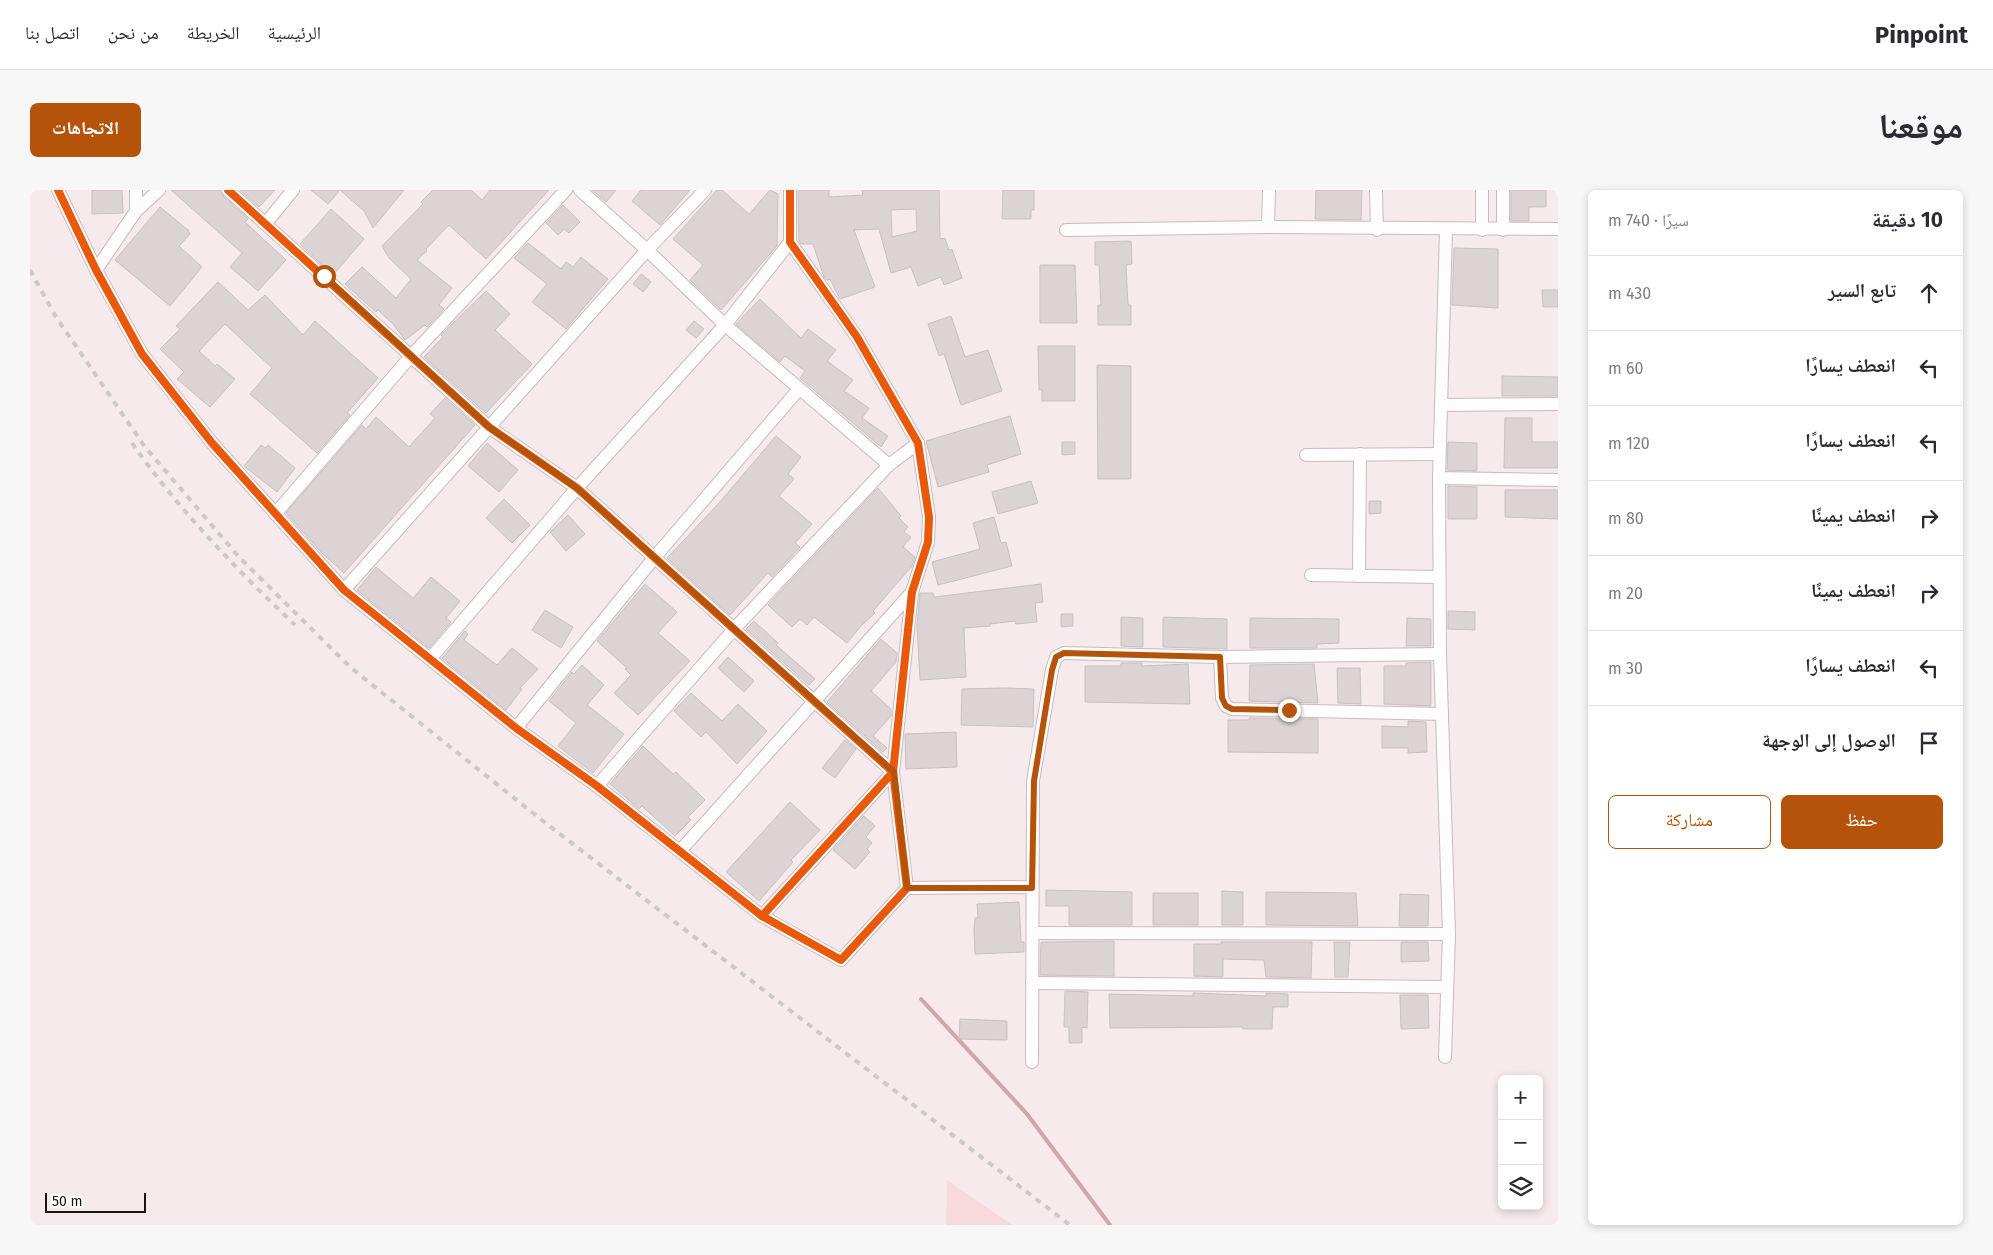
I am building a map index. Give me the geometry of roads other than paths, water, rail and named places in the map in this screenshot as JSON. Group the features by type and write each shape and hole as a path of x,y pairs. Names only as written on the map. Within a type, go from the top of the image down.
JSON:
{"street":[{"path":"58,190 96,270 142,354 212,443 344,590 516,728 598,786 762,916 841,960 907,888 1032,888"},
{"path":"136,190 136,211"},
{"path":"96,270 136,211 159,190"},
{"path":"228,190 489,427 577,488 894,772"},
{"path":"266,223 294,190"},
{"path":"275,514 410,356 566,190"},
{"path":"580,190 647,250 725,325 889,465"},
{"path":"344,590 647,250 705,190"},
{"path":"790,190 790,242 857,337 918,443 929,517 928,534 924,561 912,592 894,772 907,888"},
{"path":"1268,227 1269,190"},
{"path":"1376,190 1376,230"},
{"path":"1482,190 1482,230"},
{"path":"1503,190 1503,230"},
{"path":"1066,230 1268,227 1376,230 1558,229"},
{"path":"1445,1057 1449,934 1440,654 1439,454 1446,230"},
{"path":"430,658 577,488 725,325 790,242"},
{"path":"516,728 654,558 798,389"},
{"path":"1441,405 1558,404"},
{"path":"598,786 734,629 889,465 918,443"},
{"path":"1359,576 1360,454"},
{"path":"1306,455 1439,454"},
{"path":"1439,478 1558,480"},
{"path":"1311,575 1439,577"},
{"path":"680,851 912,592"},
{"path":"1032,1062 1034,781 1052,670 1056,657 1064,653 1220,657 1440,654"},
{"path":"1220,657 1222,698 1226,706 1232,709 1442,714"},
{"path":"762,916 894,772"},
{"path":"1034,933 1449,934"},
{"path":"1032,983 1446,987"}],"waterway":[{"path":"921,999 1027,1114 1110,1225"}],"railway":[{"path":"30,270 56,317 145,447 239,557 350,667 543,821 1070,1225"},
{"path":"132,443 188,515 252,583 295,625"}]}
